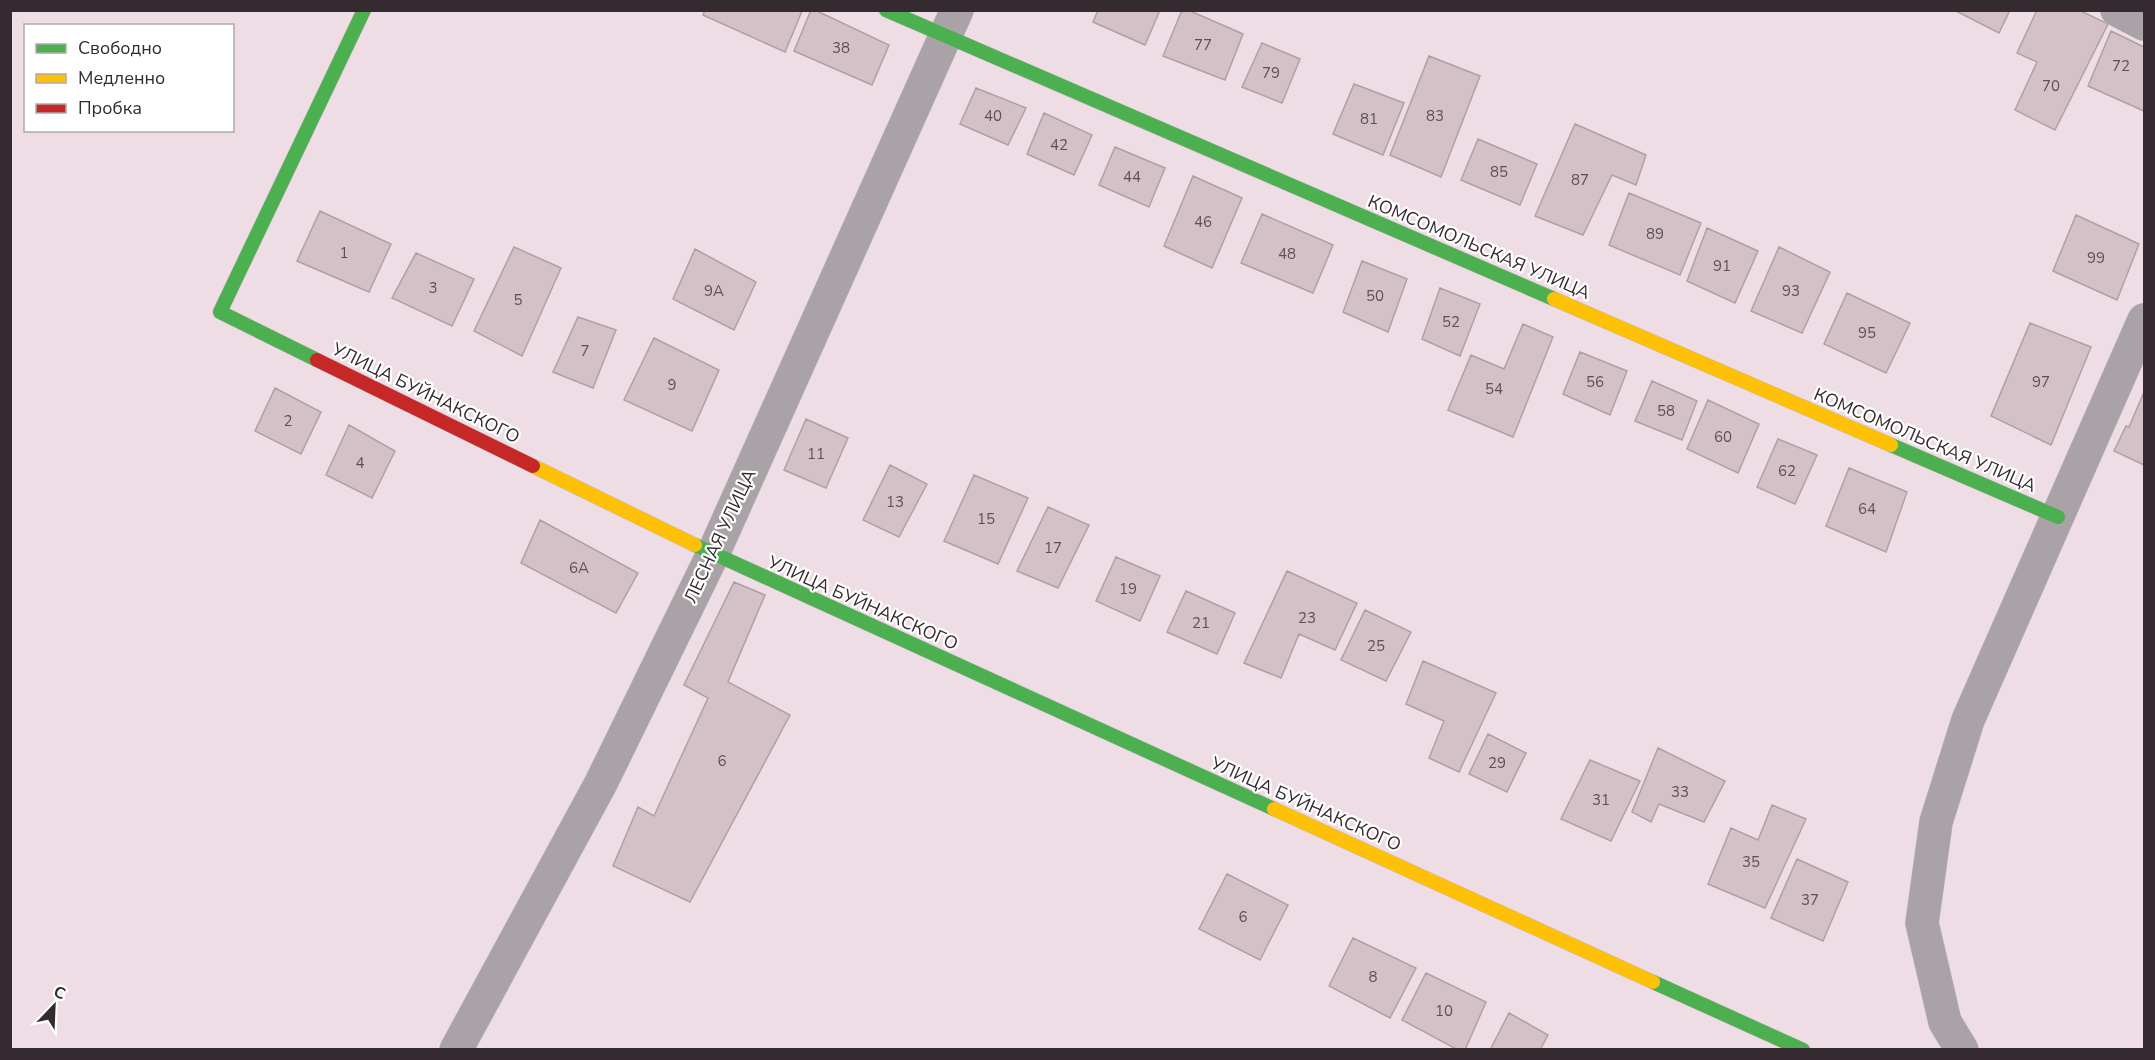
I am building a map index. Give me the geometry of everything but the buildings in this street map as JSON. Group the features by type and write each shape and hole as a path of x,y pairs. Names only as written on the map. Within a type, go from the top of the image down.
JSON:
{"street":[{"name":"УЛИЦА БУЙНАКСКОГО","path":"364,10 220,312 713,554 1803,1050"},
{"name":"КОМСОМОЛЬСКАЯ УЛИЦА","path":"886,10 952,23 2058,517"},
{"path":"2117,10 2145,24"},
{"name":"ЛЕСНАЯ УЛИЦА","path":"456,1050 601,783 713,554 952,23"},
{"path":"1962,1050 1944,1022 1922,923 1936,822 1968,720 2145,320"}],"traffic: fast":[{"path":"317,360 220,312 364,10"},
{"path":"886,10 1554,299"},
{"path":"1891,445 2058,517"},
{"path":"695,545 1274,809"},
{"path":"1653,982 1803,1050"}],"traffic: slow":[{"path":"1554,299 1891,445"},
{"path":"533,466 695,545"},
{"path":"1274,809 1653,982"}],"traffic: jam":[{"path":"317,360 533,466"}]}
